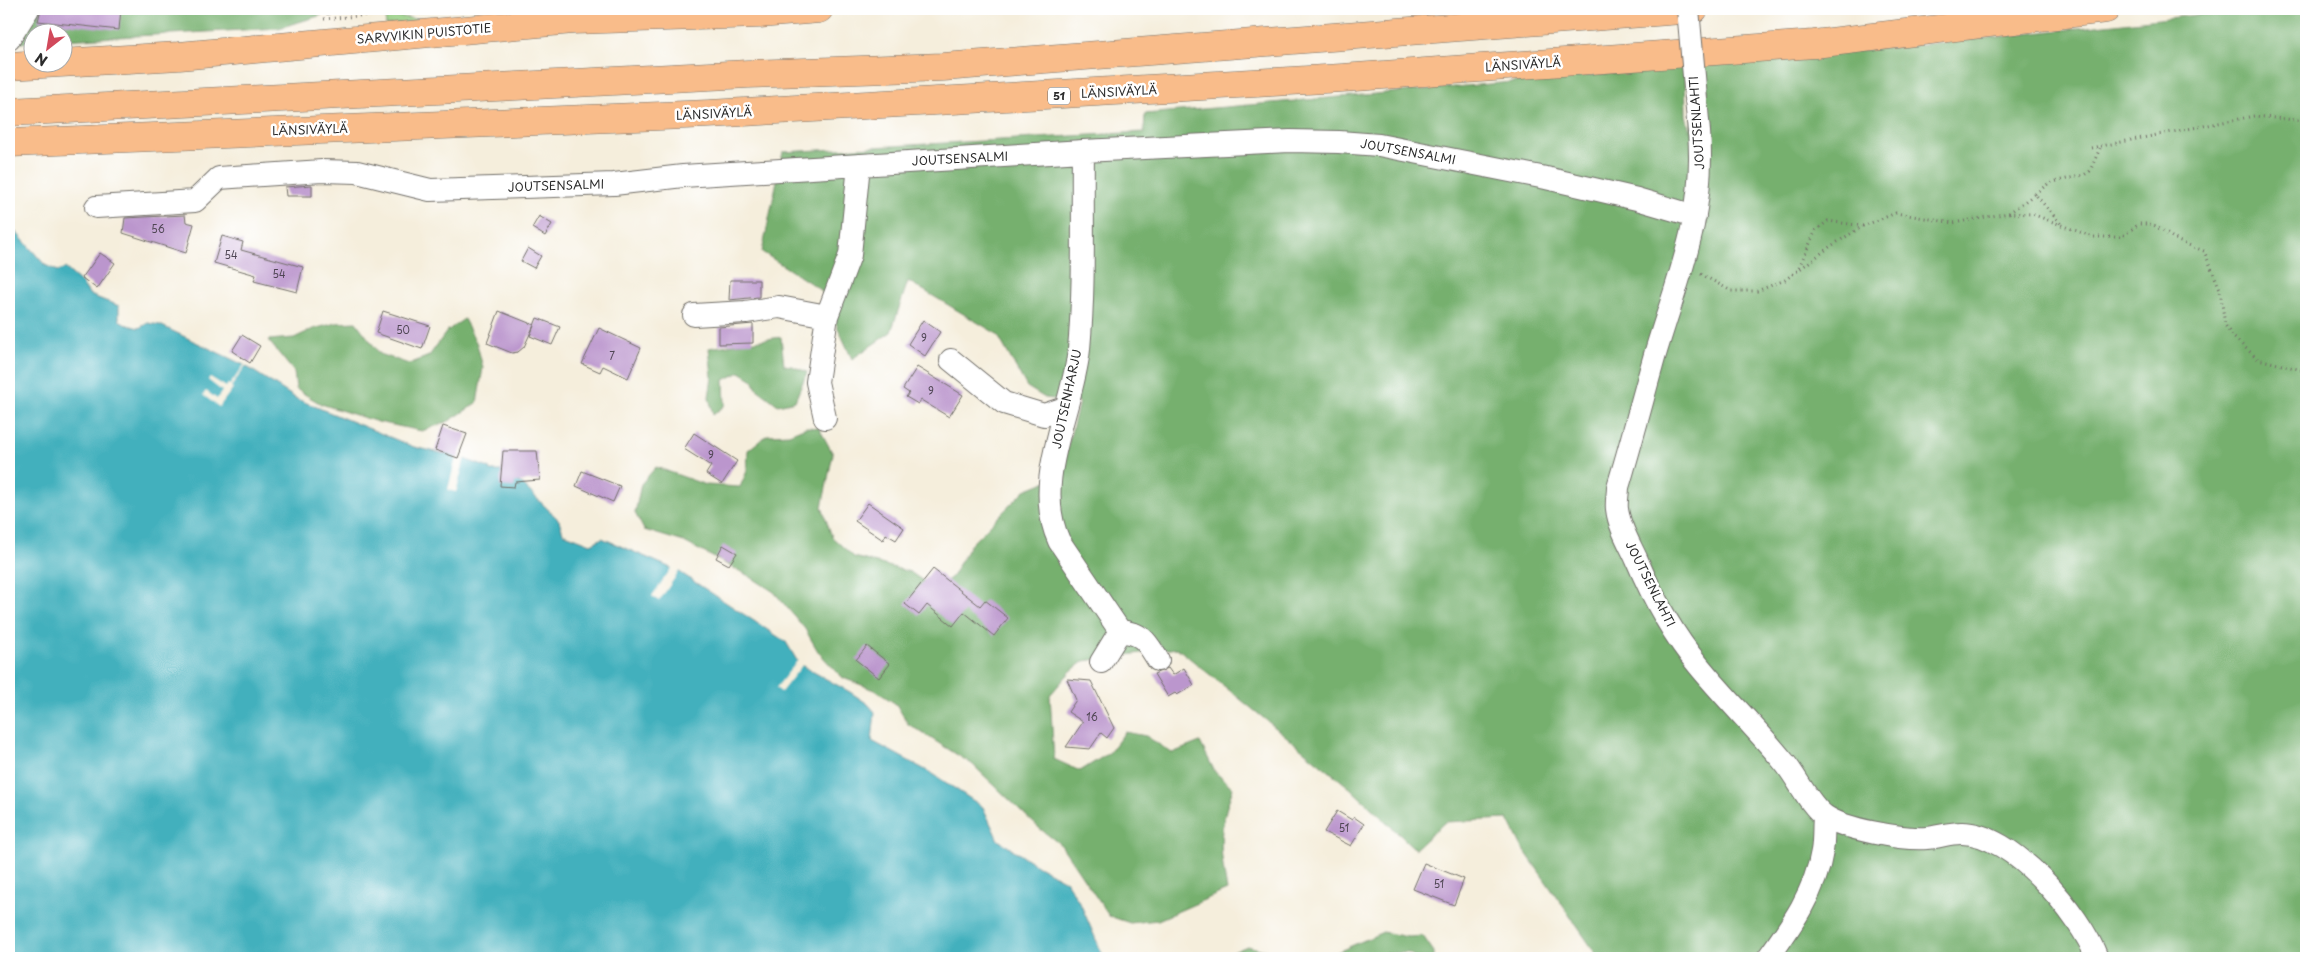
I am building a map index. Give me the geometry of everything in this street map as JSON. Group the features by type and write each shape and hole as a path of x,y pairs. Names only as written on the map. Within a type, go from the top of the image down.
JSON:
{"main road":[{"name":"SARVVIKIN PUISTOTIE","path":"19,65 179,56 573,20 818,9"},
{"path":"9,112 748,74 943,67 1694,9"},
{"name":"LÄNSIVÄYLÄ","path":"9,143 709,114 1352,78 1814,44 2106,9"}],"street":[{"path":"9,39 28,9"},
{"name":"JOUTSENLAHTI","path":"1688,9 1702,165 1695,216 1685,266 1654,357 1618,487 1617,509 1641,571 1677,637 1698,665 1785,763 1813,805 1824,816 1841,824 1866,831 1925,838 1962,833 2001,845 2052,889 2082,926 2097,958"},
{"name":"JOUTSENSALMI","path":"96,207 195,200 219,178 322,171 357,172 430,190 614,184 684,176 1082,151 1290,141 1379,145 1555,180 1637,199 1695,216"},
{"name":"JOUTSENHARJU","path":"1082,151 1079,350 1051,478 1050,512 1053,528 1059,541 1120,631"},
{"path":"825,418 816,382 827,316 850,255 859,165"},
{"path":"694,315 746,312 780,307 827,316"},
{"path":"951,360 1004,403 1044,415 1066,408"},
{"path":"1101,662 1120,631 1133,633 1145,638 1158,660"},
{"path":"1768,958 1790,928 1812,882 1822,851 1824,816"}],"path":[{"path":"328,9 328,18"},
{"path":"2091,148 2254,116 2306,121"},
{"path":"2009,213 2049,183 2084,175 2090,171 2101,146"},
{"path":"2036,194 2061,224"},
{"path":"1685,266 1732,291 1757,291 1785,280 1799,268 1863,226 1896,213 1953,223 2009,213 2032,214 2093,237 2121,236 2139,224 2152,224 2178,241 2204,251 2220,289 2225,325 2232,336 2258,358 2306,371"},
{"path":"1799,268 1816,230 1828,221 1863,226"}],"green space":[{"path":"9,9 320,9 322,15 279,28 72,40 72,22 22,22 22,43 9,44"},
{"path":"2249,9 2306,9 2306,958 1599,958 1522,847 1508,819 1445,822 1415,849 1350,788 1177,648 1084,661 1071,671 1050,695 1054,759 1080,771 1109,753 1125,732 1146,736 1172,753 1200,742 1215,772 1233,788 1222,827 1221,839 1222,862 1227,890 1158,920 1130,923 1109,916 1061,845 1039,828 972,764 908,724 896,704 875,690 843,678 819,653 805,629 774,592 749,576 684,542 644,530 635,513 641,484 656,467 706,485 740,487 747,471 748,450 767,435 789,434 806,427 819,428 833,454 822,507 832,537 854,557 910,572 935,589 952,577 970,545 1025,490 1060,476 1079,402 1045,398 1027,387 997,334 908,281 891,332 852,359 821,290 762,252 783,152 1144,132 1145,114 1685,67 1686,115 1690,132 1702,66 2007,36"},
{"path":"396,16 423,20 386,25 385,17"},
{"path":"464,319 477,344 483,368 477,403 449,421 422,431 378,422 321,404 296,389 294,372 268,340 294,338 313,329 336,323 356,322 380,354 409,364 429,356 447,331"},
{"path":"781,337 784,365 807,372 795,401 778,405 757,389 753,380 740,372 724,380 725,405 713,415 709,397 712,377 709,348"},
{"path":"1383,932 1408,937 1423,936 1434,952 1434,958 1416,958 1409,953 1384,953 1376,958 1331,958 1335,953"},
{"path":"1247,946 1272,952 1279,958 1220,958"}],"water":[{"path":"9,224 45,265 58,271 65,268 81,282 90,295 119,306 119,319 124,324 139,328 148,323 160,325 244,365 297,399 414,447 459,457 489,468 490,471 501,471 522,484 559,520 563,533 591,544 602,538 678,571 786,642 799,664 850,692 868,704 875,712 872,741 933,774 983,807 998,840 1038,866 1066,881 1081,905 1104,958 9,958"}],"pier":[{"path":"245,364 231,387 233,388 219,407 203,395 206,391 217,399 222,391 208,380 210,377 226,387 228,384 230,385"},
{"path":"457,454 465,457 456,492 448,490"},
{"path":"673,566 680,570 659,601 652,596"},
{"path":"798,660 803,664 781,692 776,688"}],"building":[{"path":"41,9 121,9 119,30 72,25 72,22 38,21"},
{"path":"312,185 312,196 286,196 285,187"},
{"path":"185,215 186,222 194,224 186,253 123,233 125,218"},
{"path":"539,216 552,224 545,236 532,228"},
{"path":"222,236 243,242 241,250 303,267 297,292 254,281 256,275 214,263"},
{"path":"528,248 541,256 534,268 521,261"},
{"path":"100,253 115,263 97,289 82,278"},
{"path":"730,280 759,280 759,297 729,300"},
{"path":"383,311 430,326 422,349 376,333"},
{"path":"499,311 534,325 524,347 518,352 512,353 487,343"},
{"path":"537,318 560,327 552,345 530,336"},
{"path":"923,320 940,332 925,356 908,344"},
{"path":"753,324 753,343 719,344 719,327"},
{"path":"599,328 641,348 628,378 603,366 600,372 582,364"},
{"path":"242,335 260,346 250,363 232,351"},
{"path":"917,367 963,395 949,417 921,400 918,404 906,397 909,393 903,389"},
{"path":"443,426 467,434 458,458 435,450"},
{"path":"694,433 737,461 722,484 706,474 711,466 684,449"},
{"path":"503,451 537,451 540,480 515,482 514,487 500,486"},
{"path":"582,471 620,486 613,502 576,486"},
{"path":"868,503 904,528 896,540 886,534 883,540 855,521"},
{"path":"723,545 737,553 729,565 716,558"},
{"path":"933,569 980,606 985,600 1008,618 994,636 964,612 953,626 927,605 919,615 905,604"},
{"path":"867,646 890,664 879,678 856,660"},
{"path":"1168,668 1173,675 1184,668 1194,685 1177,695 1175,693 1168,697 1154,674"},
{"path":"1067,679 1091,681 1114,728 1107,738 1101,733 1090,749 1066,747 1083,722 1068,712 1076,700"},
{"path":"1337,811 1352,820 1354,817 1364,824 1351,846 1324,832"},
{"path":"1424,863 1464,879 1454,905 1413,889"}]}
